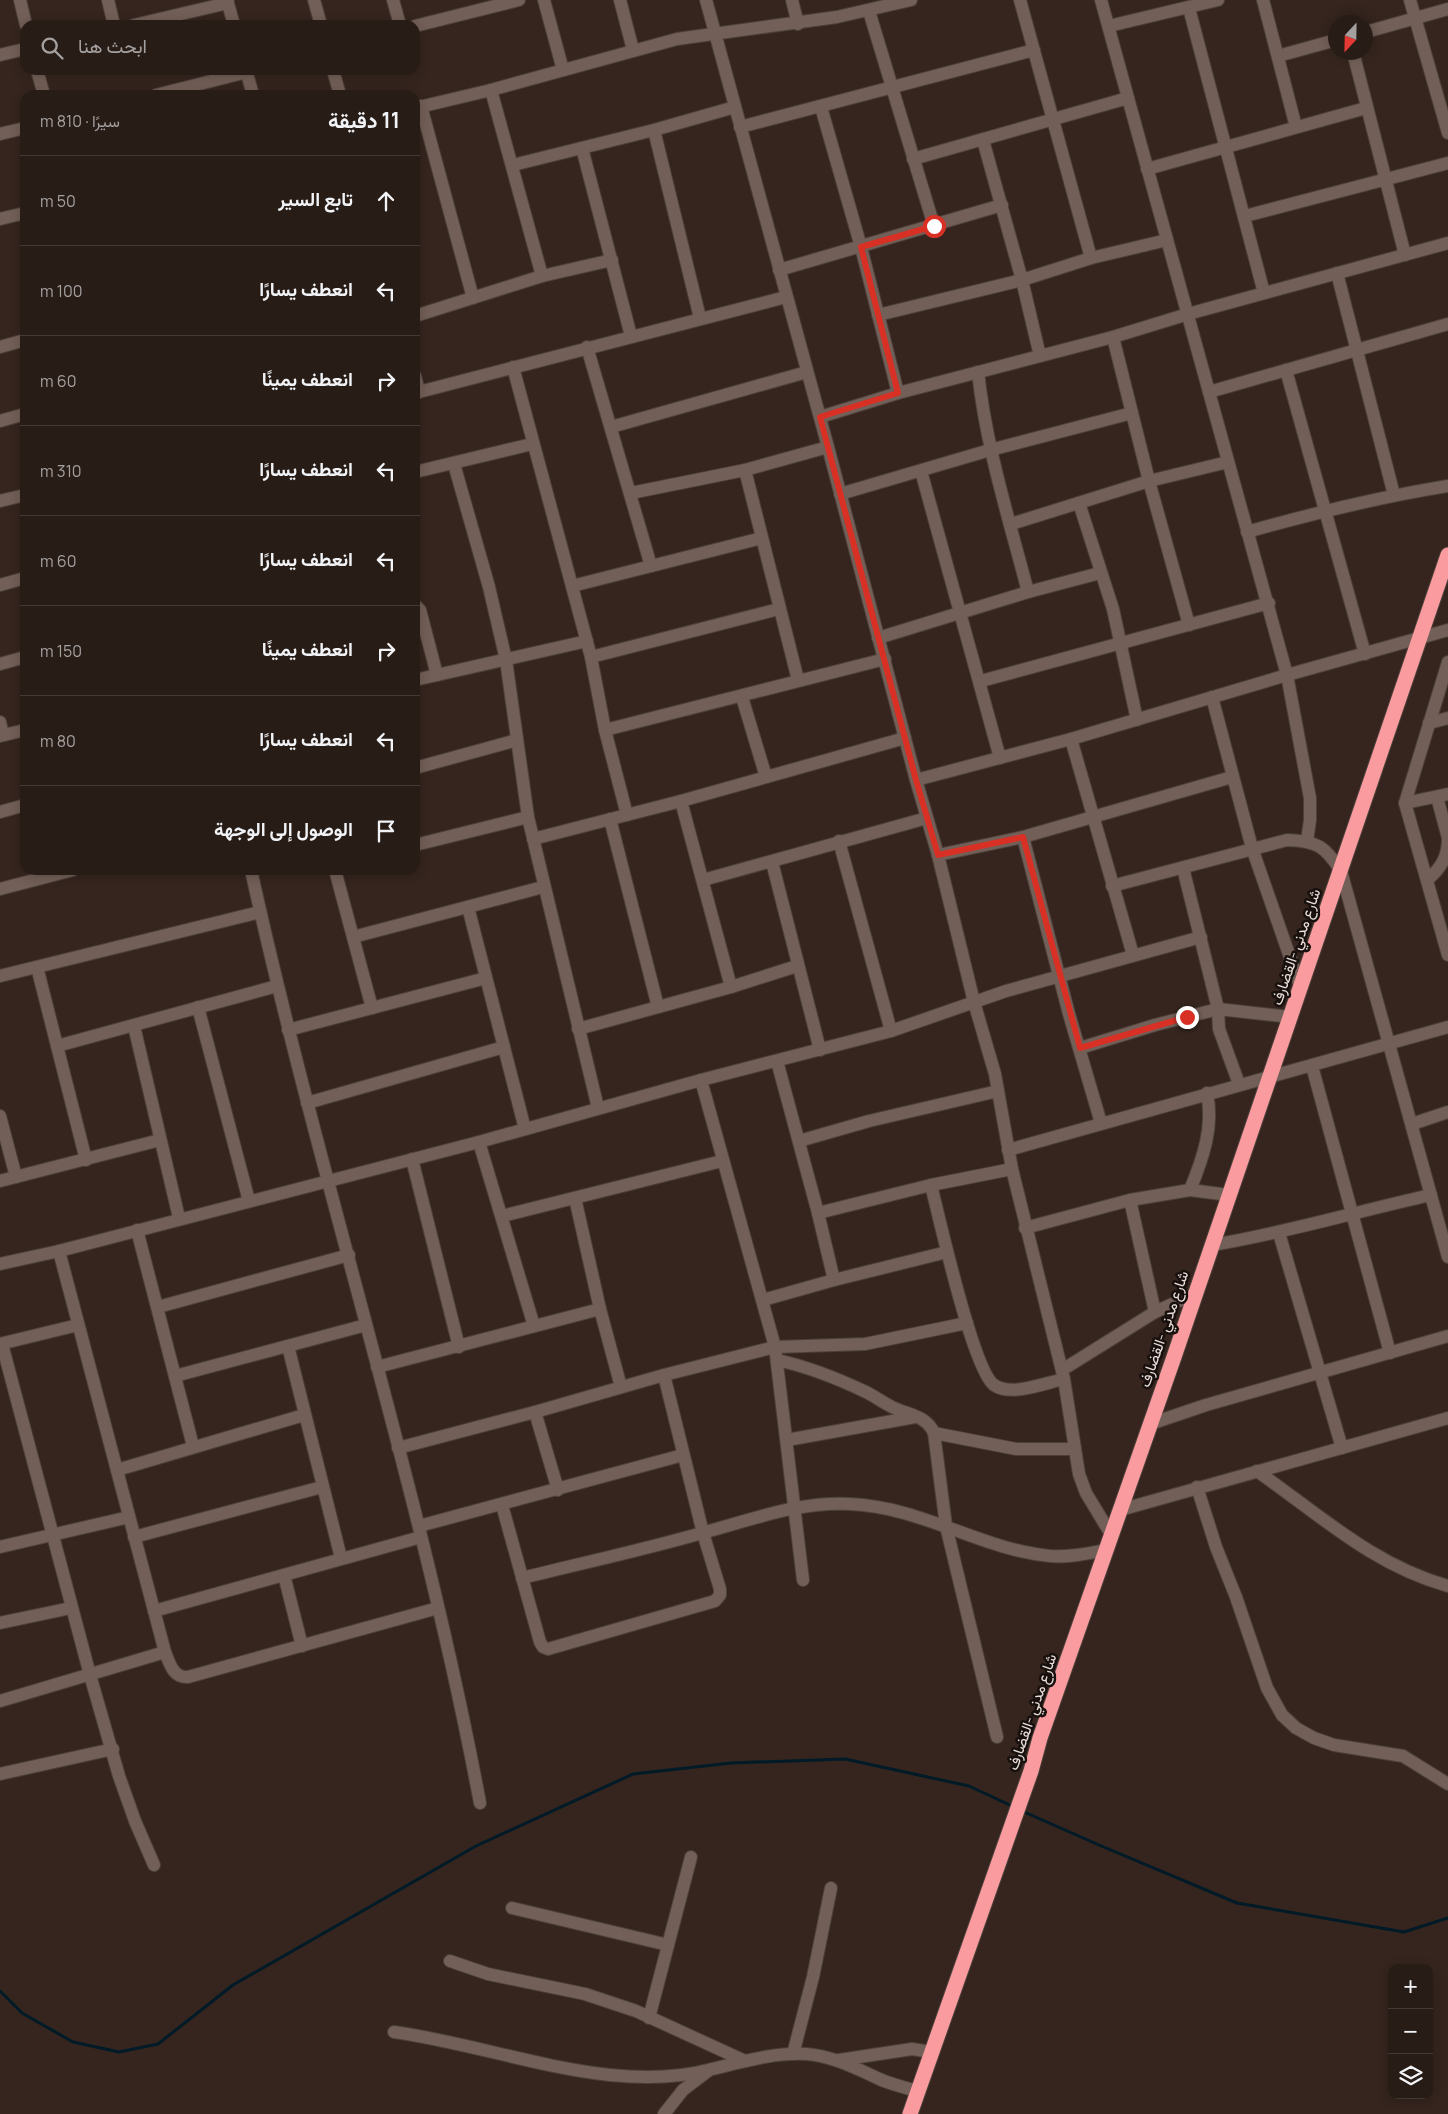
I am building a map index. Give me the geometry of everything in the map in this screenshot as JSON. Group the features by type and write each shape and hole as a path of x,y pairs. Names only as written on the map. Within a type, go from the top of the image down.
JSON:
{"highway":[{"name":"شارع مدني -القضارف","path":"910,2114 1031,1771 1040,1738 1291,1017 1448,555"}],"street":[{"path":"20,0 25,20"},
{"path":"108,0 113,20"},
{"path":"314,0 320,20"},
{"path":"393,0 399,20"},
{"path":"420,24 470,6 519,0"},
{"path":"544,0 563,70"},
{"path":"620,0 633,50"},
{"path":"522,1578 796,1508 850,1504 918,1515 973,1538 1005,1547 1051,1556 1109,1543 1079,1474 1063,1375 1025,1228 1008,1150 995,1074 974,1002 938,855 916,780 828,446 706,0"},
{"path":"792,0 798,24"},
{"path":"420,107 491,90 677,39 798,24 870,12 911,0"},
{"path":"1020,0 1092,258"},
{"path":"1101,0 1287,675 1310,798 1310,820 1307,841"},
{"path":"1109,26 1218,0"},
{"path":"1263,0 1296,127"},
{"path":"1410,0 1448,133"},
{"path":"153,20 227,1 233,20"},
{"path":"1189,8 1264,293"},
{"path":"1373,30 1448,9"},
{"path":"870,12 890,86 934,226"},
{"path":"1278,56 1328,42"},
{"path":"0,55 20,50"},
{"path":"740,127 821,107 890,86 1034,50"},
{"path":"1355,60 1404,255"},
{"path":"38,75 43,90"},
{"path":"175,90 231,75"},
{"path":"247,75 252,90"},
{"path":"334,75 339,90"},
{"path":"491,90 542,276"},
{"path":"913,158 1128,98"},
{"path":"513,165 654,130 735,107"},
{"path":"821,107 861,247 898,393"},
{"path":"1147,169 1366,108"},
{"path":"420,114 473,298"},
{"path":"0,134 20,129"},
{"path":"654,130 700,318"},
{"path":"983,140 1022,280 1040,356"},
{"path":"582,148 630,336"},
{"path":"1244,216 1448,163"},
{"path":"779,270 1002,205"},
{"path":"0,219 20,214"},
{"path":"878,315 1022,280 1092,258 1167,240"},
{"path":"820,417 898,393 1113,337 1188,314 1448,244"},
{"path":"420,314 542,276 612,260"},
{"path":"1337,273 1394,494"},
{"path":"420,391 786,297"},
{"path":"1209,392 1448,324"},
{"path":"1113,337 1149,481 1189,625"},
{"path":"0,347 20,341"},
{"path":"587,348 651,566"},
{"path":"513,367 532,444 587,641 605,730 627,815"},
{"path":"1286,370 1365,654"},
{"path":"611,427 807,372"},
{"path":"978,372 982,408 990,450 1028,592"},
{"path":"840,494 990,450 1132,413"},
{"path":"0,421 20,415"},
{"path":"420,471 532,444"},
{"path":"631,493 745,470 828,446"},
{"path":"1011,524 1149,481 1228,462"},
{"path":"454,464 489,586 506,660 528,817 543,887 598,1108"},
{"path":"745,470 798,680"},
{"path":"921,471 981,681 1000,758"},
{"path":"1248,532 1326,510 1394,494 1448,486"},
{"path":"0,500 20,495"},
{"path":"1078,503 1113,610 1138,720"},
{"path":"572,586 762,538"},
{"path":"878,638 962,614 1028,592 1100,573"},
{"path":"0,585 20,579"},
{"path":"981,681 1268,603"},
{"path":"591,657 779,609"},
{"path":"420,610 437,675"},
{"path":"916,780 1071,739 1448,630"},
{"path":"420,679 587,641"},
{"path":"0,664 20,658"},
{"path":"605,730 742,697 798,680 885,659"},
{"path":"1448,662 1405,804 1446,939 1448,955"},
{"path":"742,697 766,777"},
{"path":"1212,697 1252,848 1300,986"},
{"path":"1429,723 1448,718"},
{"path":"0,722 1,736 20,731"},
{"path":"533,839 681,801 905,738"},
{"path":"1071,739 1091,815 1133,955"},
{"path":"420,767 517,740"},
{"path":"938,855 1023,837 1091,815 1232,777"},
{"path":"1405,804 1443,795 1448,851 1443,862 1427,880"},
{"path":"681,801 731,987"},
{"path":"0,812 20,807"},
{"path":"420,844 528,817"},
{"path":"703,880 927,818"},
{"path":"610,819 658,1007"},
{"path":"1023,837 1101,1123"},
{"path":"1112,886 1287,840 1307,841 1329,853 1341,871 1448,1257"},
{"path":"839,841 891,1031"},
{"path":"772,862 797,966 820,1050"},
{"path":"1183,868 1218,1009 1219,1029 1239,1084"},
{"path":"0,889 54,875"},
{"path":"252,875 288,1030 420,1532 456,1679 480,1803"},
{"path":"336,875 372,1008"},
{"path":"353,937 543,887"},
{"path":"468,907 524,1129"},
{"path":"0,976 260,912"},
{"path":"0,1264 59,1251 179,1218 479,1142 700,1080 891,1031 974,1002 1201,937"},
{"path":"578,1029 731,987 797,966"},
{"path":"37,968 86,1160"},
{"path":"288,1030 486,978"},
{"path":"57,1046 277,986"},
{"path":"198,1007 250,1201"},
{"path":"1080,1048 1155,1025 1218,1009 1291,1017"},
{"path":"134,1026 179,1218"},
{"path":"1008,1150 1239,1084 1268,1079 1448,1027"},
{"path":"307,1103 504,1047"},
{"path":"777,1061 834,1280"},
{"path":"1312,1066 1390,1353"},
{"path":"700,1080 763,1300 776,1353 796,1508 803,1580"},
{"path":"799,1141 888,1116 998,1091"},
{"path":"1190,1190 1198,1173 1211,1120 1207,1093"},
{"path":"1412,1124 1448,1112"},
{"path":"0,1116 16,1178"},
{"path":"0,1181 160,1140"},
{"path":"479,1142 534,1326"},
{"path":"412,1159 459,1347"},
{"path":"502,1216 722,1161"},
{"path":"818,1213 931,1185 1012,1169"},
{"path":"931,1185 967,1323 986,1374 992,1384 1003,1389 1016,1389 1063,1375 1155,1312 1194,1294"},
{"path":"1025,1228 1130,1200 1190,1190 1229,1195"},
{"path":"1212,1245 1279,1233 1353,1212 1431,1195"},
{"path":"575,1198 600,1309 621,1387"},
{"path":"1130,1200 1155,1312"},
{"path":"138,1230 193,1446"},
{"path":"1279,1233 1342,1448"},
{"path":"59,1251 134,1537 165,1652 172,1671 182,1678 438,1608"},
{"path":"763,1300 947,1252"},
{"path":"158,1307 348,1255"},
{"path":"377,1367 600,1309"},
{"path":"398,1448 535,1412 664,1375 776,1353 865,1344 967,1323"},
{"path":"78,1325 1,1344 90,1675 135,1821 154,1865"},
{"path":"175,1376 366,1325"},
{"path":"1150,1424 1206,1405 1448,1336"},
{"path":"288,1346 341,1558"},
{"path":"776,1353 868,1393 893,1408 918,1416 927,1422 934,1433 946,1526 997,1737"},
{"path":"502,1504 540,1642 543,1647 548,1649 715,1601 720,1595 720,1589 703,1533 664,1375"},
{"path":"535,1412 558,1490"},
{"path":"116,1470 304,1415"},
{"path":"787,1440 918,1416"},
{"path":"1120,1510 1448,1418"},
{"path":"934,1433 1016,1449 1075,1449"},
{"path":"154,1611 341,1558 502,1504 684,1455"},
{"path":"1257,1471 1364,1549 1413,1575 1448,1586"},
{"path":"134,1537 322,1487"},
{"path":"1197,1487 1216,1547 1267,1688 1282,1714 1296,1728 1314,1738 1334,1745 1403,1756 1448,1784"},
{"path":"0,1546 129,1517"},
{"path":"284,1575 302,1646"},
{"path":"0,1623 71,1608"},
{"path":"0,1701 165,1652"},
{"path":"0,1774 113,1749"},
{"path":"649,2018 691,1857"},
{"path":"794,2054 813,1977 831,1888"},
{"path":"512,1908 668,1945"},
{"path":"450,1961 488,1974 585,1994 636,2011 745,2061"},
{"path":"394,2032 434,2038 544,2063 610,2075 661,2075 708,2071 745,2061 807,2054 836,2061 886,2082 917,2091"},
{"path":"836,2061 912,2049 931,2052"},
{"path":"664,2114 684,2090 708,2071"}],"waterway":[{"path":"0,1991 22,2013 73,2042 119,2052 158,2044 233,1985 476,1846 633,1774 731,1763 845,1759 969,1786 1014,1807"},
{"path":"1022,1811 1237,1903 1404,1932 1448,1918"}],"route":[{"path":"934,226 861,247 898,393 820,417 916,780 938,855 1023,837 1069,1014 1080,1048 1187,1017"}]}
